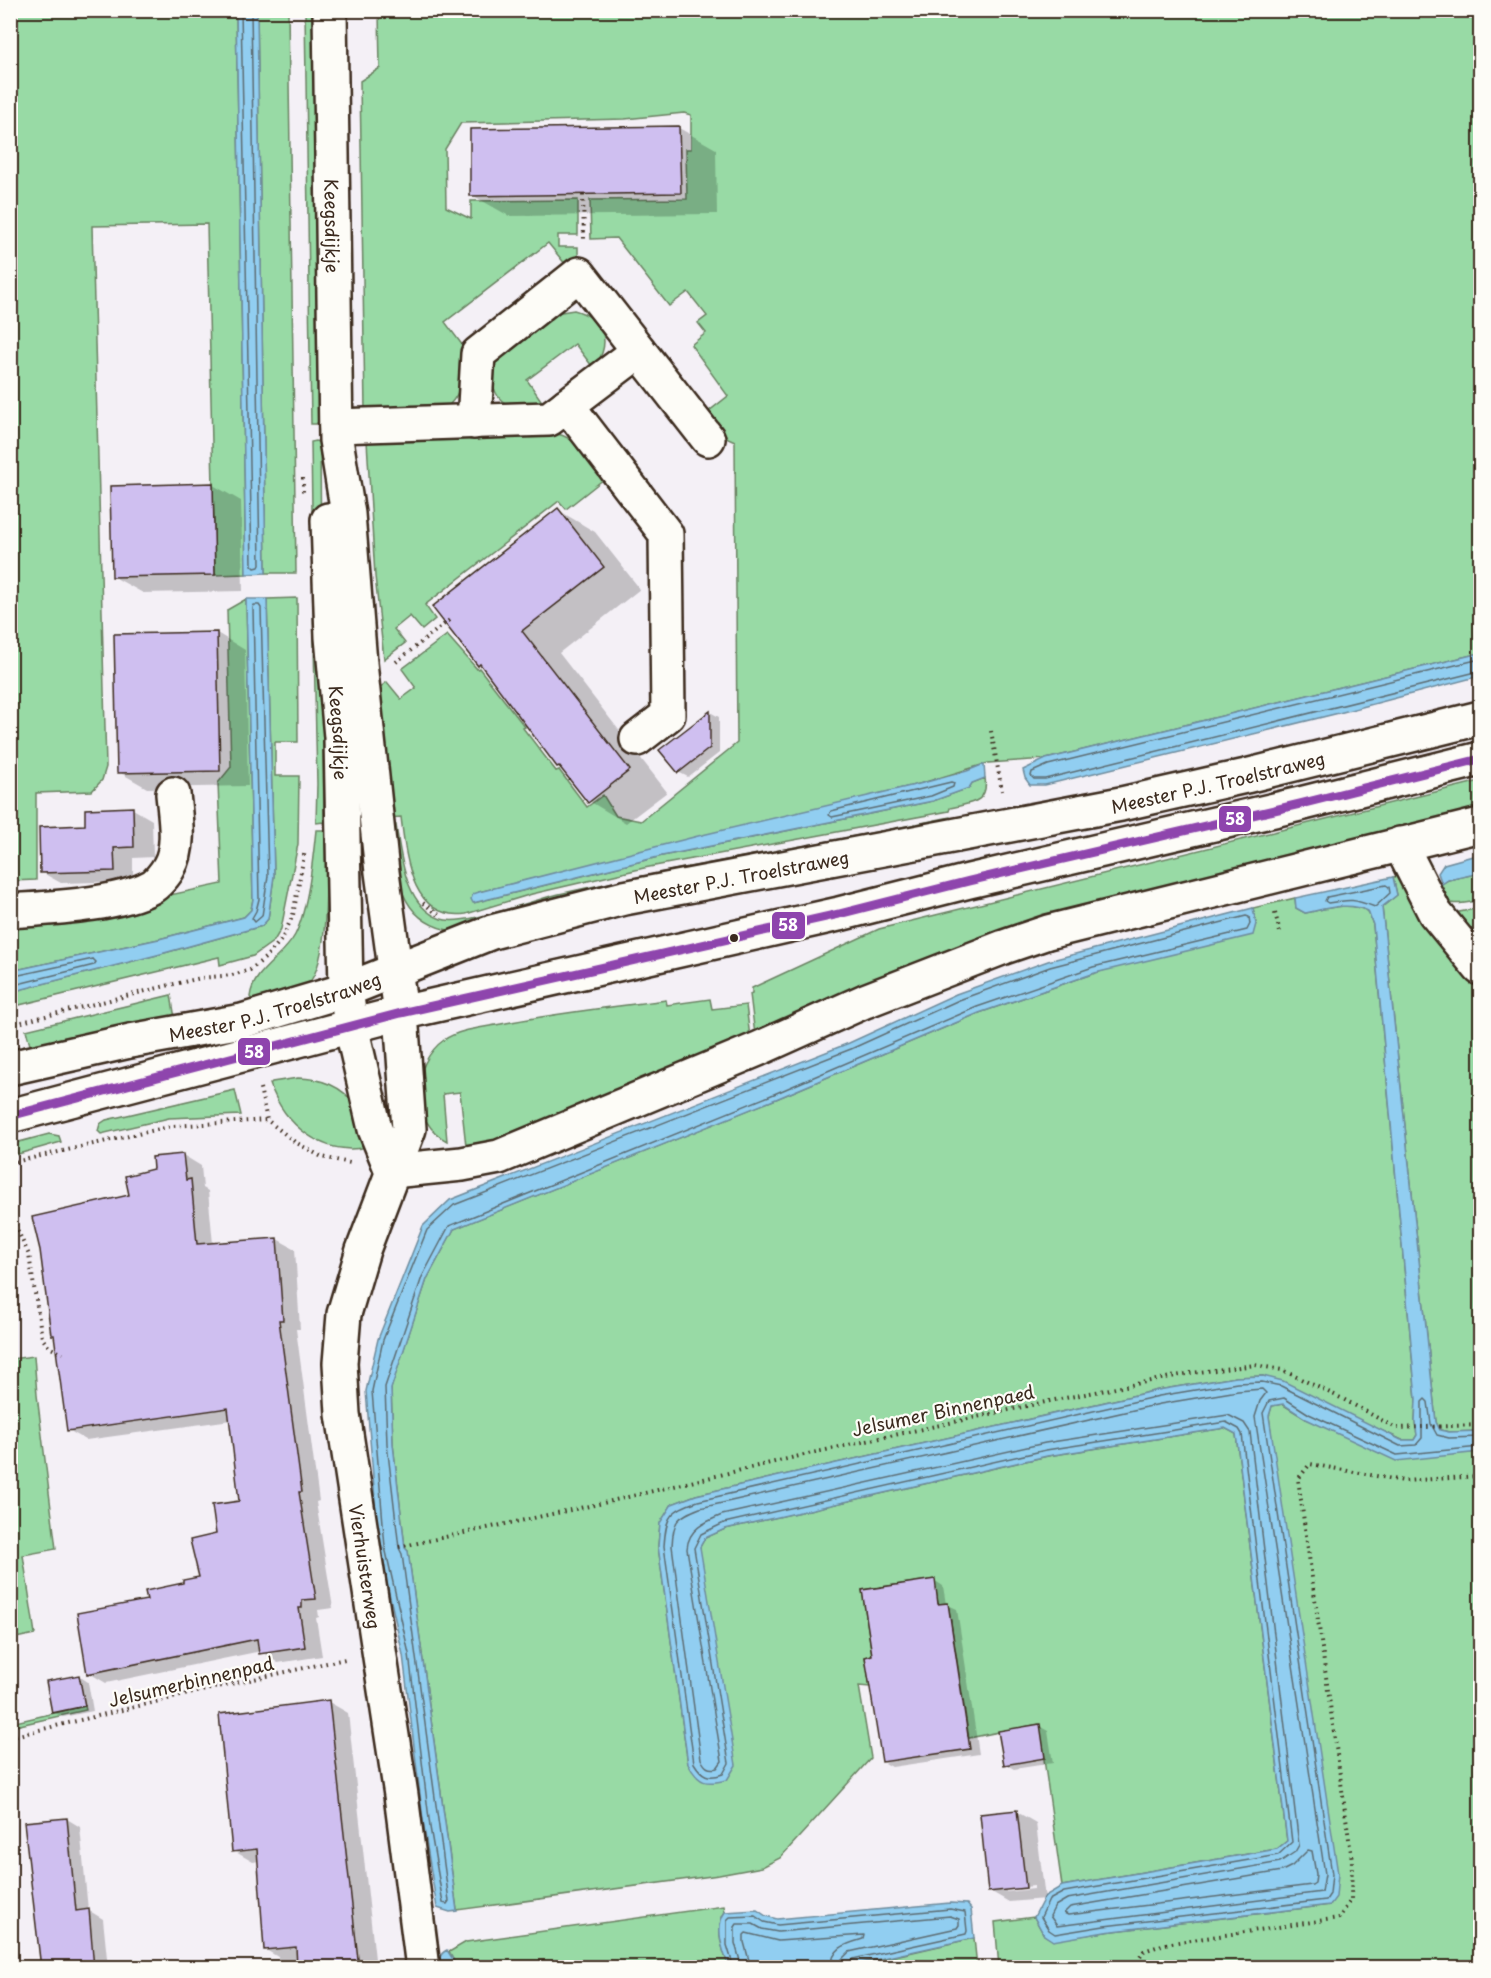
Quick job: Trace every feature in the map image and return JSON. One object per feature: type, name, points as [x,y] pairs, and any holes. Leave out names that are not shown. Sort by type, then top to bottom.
[{"type":"street","name":"Keegsdijkje","points":[[330,10],[336,433],[348,514],[360,663],[382,872],[401,1013]]},
{"type":"street","points":[[474,422],[478,354],[579,274],[708,439]]},
{"type":"street","points":[[336,433],[474,422],[549,419],[639,351]]},
{"type":"street","points":[[567,405],[666,534],[668,715],[637,739]]},
{"type":"street","name":"Keegsdijkje","points":[[336,433],[327,508],[332,637],[341,737],[346,990],[351,1026]]},
{"type":"street","name":"Meester P.J. Troelstraweg","points":[[956,813],[1181,769],[1480,698]]},
{"type":"street","name":"Meester P.J. Troelstraweg","points":[[10,1068],[130,1041],[242,1021],[346,990],[492,932],[624,898],[1121,804],[1246,776],[1480,718]]},
{"type":"street","points":[[10,1116],[401,1013],[840,914],[1480,759]]},
{"type":"street","points":[[10,911],[80,904],[125,896],[153,887],[170,866],[175,846],[177,836],[173,794]]},
{"type":"street","points":[[351,1026],[375,1129],[392,1171],[462,1164],[499,1157],[758,1049],[865,1001],[1048,932],[1480,825]]},
{"type":"street","points":[[1400,844],[1435,913],[1480,968]]},
{"type":"street","name":"Vierhuisterweg","points":[[401,1013],[410,1129],[363,1250],[344,1314],[340,1363],[343,1414],[401,1795],[423,1968]]},
{"type":"path","points":[[579,274],[584,259],[583,195]]},
{"type":"path","points":[[388,668],[451,619]]},
{"type":"path","points":[[991,731],[1004,804]]},
{"type":"path","points":[[10,1025],[170,985],[250,970],[266,958],[282,939],[294,915],[305,845]]},
{"type":"path","points":[[10,1163],[173,1126],[267,1120],[295,1142],[322,1157],[392,1171]]},
{"type":"path","points":[[11,1216],[29,1255],[42,1338],[50,1347],[63,1354]]},
{"type":"path","name":"Jelsumer Binnenpaed","points":[[406,1546],[1050,1401],[1191,1373],[1255,1365],[1281,1370],[1343,1399],[1396,1428],[1480,1425]]},
{"type":"path","points":[[1137,1968],[1137,1962],[1144,1951],[1165,1944],[1339,1918],[1350,1900],[1352,1860],[1298,1479],[1310,1464],[1404,1481],[1480,1476]]},
{"type":"path","name":"Jelsumerbinnenpad","points":[[10,1737],[222,1686],[378,1652]]},
{"type":"green space","points":[[10,11],[236,11],[246,574],[215,575],[207,224],[92,226],[106,767],[102,780],[92,791],[36,793],[36,880],[11,881]]},
{"type":"green space","points":[[257,11],[288,11],[296,573],[266,573]]},
{"type":"green space","points":[[305,11],[314,11],[319,421],[316,424],[311,424]]},
{"type":"green space","points":[[379,11],[1480,11],[1480,653],[1046,759],[988,763],[919,784],[479,892],[472,899],[474,903],[662,856],[933,801],[969,788],[972,783],[985,778],[984,793],[981,798],[950,808],[949,811],[644,868],[532,894],[466,914],[448,913],[433,907],[423,897],[409,867],[401,817],[388,818],[375,691],[387,682],[401,699],[416,688],[402,669],[447,635],[477,669],[479,668],[556,771],[559,770],[587,807],[603,795],[616,816],[641,821],[737,743],[735,441],[728,438],[708,412],[728,396],[691,345],[706,333],[698,323],[707,316],[688,292],[669,306],[616,238],[591,239],[590,200],[687,199],[686,149],[691,149],[691,115],[684,113],[625,119],[461,123],[445,149],[446,207],[471,219],[471,201],[578,200],[578,235],[558,235],[558,247],[578,247],[578,256],[566,265],[548,243],[445,322],[463,346],[460,385],[458,393],[449,405],[365,410],[360,81],[380,68]]},
{"type":"green space","points":[[574,310],[592,318],[602,330],[604,346],[597,364],[592,366],[575,344],[527,380],[543,403],[513,405],[501,400],[493,382],[495,362],[555,313]]},
{"type":"green space","points":[[557,434],[572,440],[604,479],[566,509],[559,501],[425,605],[435,619],[422,630],[410,616],[394,629],[405,643],[384,659],[375,576],[367,441]]},
{"type":"green space","points":[[316,441],[320,444],[321,571],[313,575],[311,442]]},
{"type":"green space","points":[[297,598],[298,742],[275,742],[275,776],[299,776],[298,844],[281,929],[274,941],[253,956],[220,965],[219,957],[11,1007],[10,992],[262,926],[268,919],[274,876],[267,599]]},
{"type":"green space","points":[[246,599],[253,899],[251,910],[244,917],[159,939],[11,971],[11,921],[81,914],[222,884],[218,783],[231,767],[227,610]]},
{"type":"green space","points":[[313,599],[321,601],[324,822],[316,823],[317,784]]},
{"type":"green space","points":[[1480,781],[1480,809],[1381,834],[755,1035],[750,994],[752,988],[879,929]]},
{"type":"green space","points":[[950,817],[952,822],[454,931],[435,926],[421,918],[410,907],[398,878],[388,827],[396,825],[407,879],[419,903],[429,913],[441,919],[451,920],[481,916],[608,883]]},
{"type":"green space","points":[[316,830],[325,830],[326,889],[323,939],[313,978],[298,990],[253,1001],[250,997],[257,979],[290,943],[300,924],[309,884]]},
{"type":"green space","points":[[1480,873],[1480,900],[1454,904],[1432,889],[1448,880]]},
{"type":"green space","points":[[1400,876],[1480,986],[1480,1431],[1449,1432],[1440,1430],[1436,1422],[1382,907],[1397,895],[1393,877]]},
{"type":"green space","points":[[1295,898],[1296,908],[1305,913],[1345,906],[1361,908],[1368,911],[1373,925],[1416,1399],[1417,1435],[1414,1440],[1402,1440],[1263,1376],[1236,1377],[1158,1390],[696,1495],[672,1504],[660,1524],[658,1546],[688,1764],[700,1547],[705,1538],[725,1529],[1048,1456],[1225,1428],[1236,1434],[1287,1841],[1277,1849],[1062,1886],[1039,1724],[969,1738],[948,1603],[938,1604],[934,1579],[862,1590],[872,1655],[865,1657],[870,1687],[859,1686],[871,1758],[780,1858],[762,1867],[719,1875],[457,1910],[408,1551],[405,1548],[393,1444],[391,1388],[427,1279],[454,1229],[776,1099],[979,1013],[1095,973],[1256,924],[1253,908]]},
{"type":"green space","points":[[1480,908],[1480,948],[1454,913]]},
{"type":"green space","points":[[171,995],[176,1024],[30,1045],[26,1030]]},
{"type":"green space","points":[[710,999],[712,1009],[746,1005],[750,1037],[512,1135],[482,1145],[466,1146],[460,1092],[443,1094],[447,1141],[430,1127],[420,1107],[418,1092],[425,1063],[438,1045],[457,1033],[584,1010],[666,1000],[667,1005]]},
{"type":"green space","points":[[298,1078],[330,1084],[350,1099],[361,1121],[367,1147],[350,1149],[335,1147],[320,1142],[295,1124],[276,1099],[270,1084]]},
{"type":"green space","points":[[235,1090],[241,1115],[169,1118],[101,1134],[98,1131],[100,1124],[106,1120]]},
{"type":"green space","points":[[49,1134],[59,1136],[61,1142],[11,1156],[11,1144]]},
{"type":"green space","points":[[34,1356],[56,1549],[23,1555],[35,1634],[11,1639],[11,1359]]},
{"type":"green space","points":[[1282,1404],[1306,1419],[1451,1454],[1480,1452],[1480,1967],[1116,1968],[1114,1965],[1104,1968],[999,1967],[995,1922],[1034,1917],[1044,1935],[1053,1940],[1330,1905],[1269,1416],[1272,1406]]},
{"type":"green space","points":[[85,1706],[86,1710],[11,1727],[11,1723]]},
{"type":"green space","points":[[724,1906],[725,1912],[720,1932],[729,1967],[455,1967],[449,1952],[466,1942]]},
{"type":"green space","points":[[974,1938],[977,1967],[843,1968]]},
{"type":"water","points":[[236,11],[257,11],[266,573],[246,574]]},
{"type":"water","points":[[246,599],[267,599],[274,876],[268,919],[262,926],[11,992],[11,971],[159,939],[244,917],[251,910],[253,899]]},
{"type":"water","points":[[1480,653],[1480,676],[1045,785],[1030,785],[1025,778],[1023,770],[1046,759]]},
{"type":"water","points":[[984,764],[985,778],[972,783],[969,788],[933,801],[662,856],[473,903],[471,899],[473,894],[479,892],[698,836],[919,784]]},
{"type":"water","points":[[1480,854],[1480,873],[1448,880],[1442,884],[1438,873],[1444,864]]},
{"type":"water","points":[[1393,877],[1397,895],[1382,907],[1436,1422],[1440,1430],[1449,1432],[1480,1431],[1480,1452],[1396,1461],[1306,1419],[1283,1404],[1272,1406],[1269,1416],[1338,1874],[1336,1897],[1330,1905],[1105,1932],[1053,1941],[1044,1935],[1034,1917],[1045,1896],[1062,1886],[1277,1849],[1287,1841],[1236,1434],[1225,1428],[1047,1456],[725,1529],[705,1538],[700,1547],[736,1765],[727,1780],[708,1782],[696,1776],[688,1764],[658,1546],[660,1523],[672,1504],[696,1495],[1158,1390],[1236,1377],[1263,1376],[1283,1381],[1401,1440],[1414,1440],[1417,1435],[1416,1399],[1373,925],[1368,911],[1361,908],[1345,906],[1305,913],[1296,908],[1295,898]]},
{"type":"water","points":[[1253,908],[1256,924],[1253,935],[1095,973],[979,1013],[776,1099],[454,1229],[427,1279],[391,1389],[393,1444],[405,1548],[408,1551],[457,1911],[450,1912],[437,1908],[424,1828],[403,1655],[379,1548],[366,1391],[378,1339],[423,1226],[450,1200],[849,1043],[956,994],[1048,961]]},
{"type":"water","points":[[950,1903],[967,1904],[971,1909],[974,1938],[843,1967],[729,1967],[720,1932],[725,1912],[757,1910],[777,1919]]},
{"type":"water","points":[[447,1950],[455,1967],[440,1967],[440,1957]]},
{"type":"building","points":[[679,126],[681,193],[470,196],[470,129]]},
{"type":"building","points":[[213,483],[215,575],[112,577],[110,486]]},
{"type":"building","points":[[558,508],[604,567],[522,631],[630,770],[588,803],[559,766],[557,767],[480,664],[478,666],[432,607]]},
{"type":"building","points":[[217,632],[220,771],[117,773],[114,634]]},
{"type":"building","points":[[710,711],[710,748],[678,773],[659,750]]},
{"type":"building","points":[[133,807],[134,847],[114,848],[115,871],[40,873],[39,827],[85,825],[85,809]]},
{"type":"building","points":[[183,1154],[186,1180],[191,1179],[197,1244],[277,1238],[283,1320],[279,1320],[302,1492],[299,1492],[316,1599],[302,1600],[302,1608],[299,1608],[305,1647],[259,1654],[257,1639],[87,1674],[77,1613],[147,1600],[145,1591],[199,1577],[190,1540],[216,1534],[212,1505],[239,1501],[228,1408],[67,1431],[54,1335],[51,1335],[40,1250],[32,1217],[129,1195],[125,1176],[153,1169],[152,1157]]},
{"type":"building","points":[[935,1579],[938,1604],[948,1603],[970,1749],[882,1762],[865,1657],[872,1655],[862,1590]]},
{"type":"building","points":[[79,1675],[85,1706],[52,1713],[46,1681]]},
{"type":"building","points":[[329,1700],[359,1968],[297,1968],[296,1947],[264,1950],[257,1849],[232,1852],[219,1714]]},
{"type":"building","points":[[1040,1724],[1045,1758],[1004,1765],[998,1731]]},
{"type":"building","points":[[1017,1810],[1026,1888],[988,1892],[980,1814]]},
{"type":"building","points":[[67,1818],[76,1911],[89,1909],[94,1968],[41,1968],[24,1822]]},
{"type":"transit line","name":"58","points":[[10,1116],[401,1013],[839,914],[1480,759]]}]
